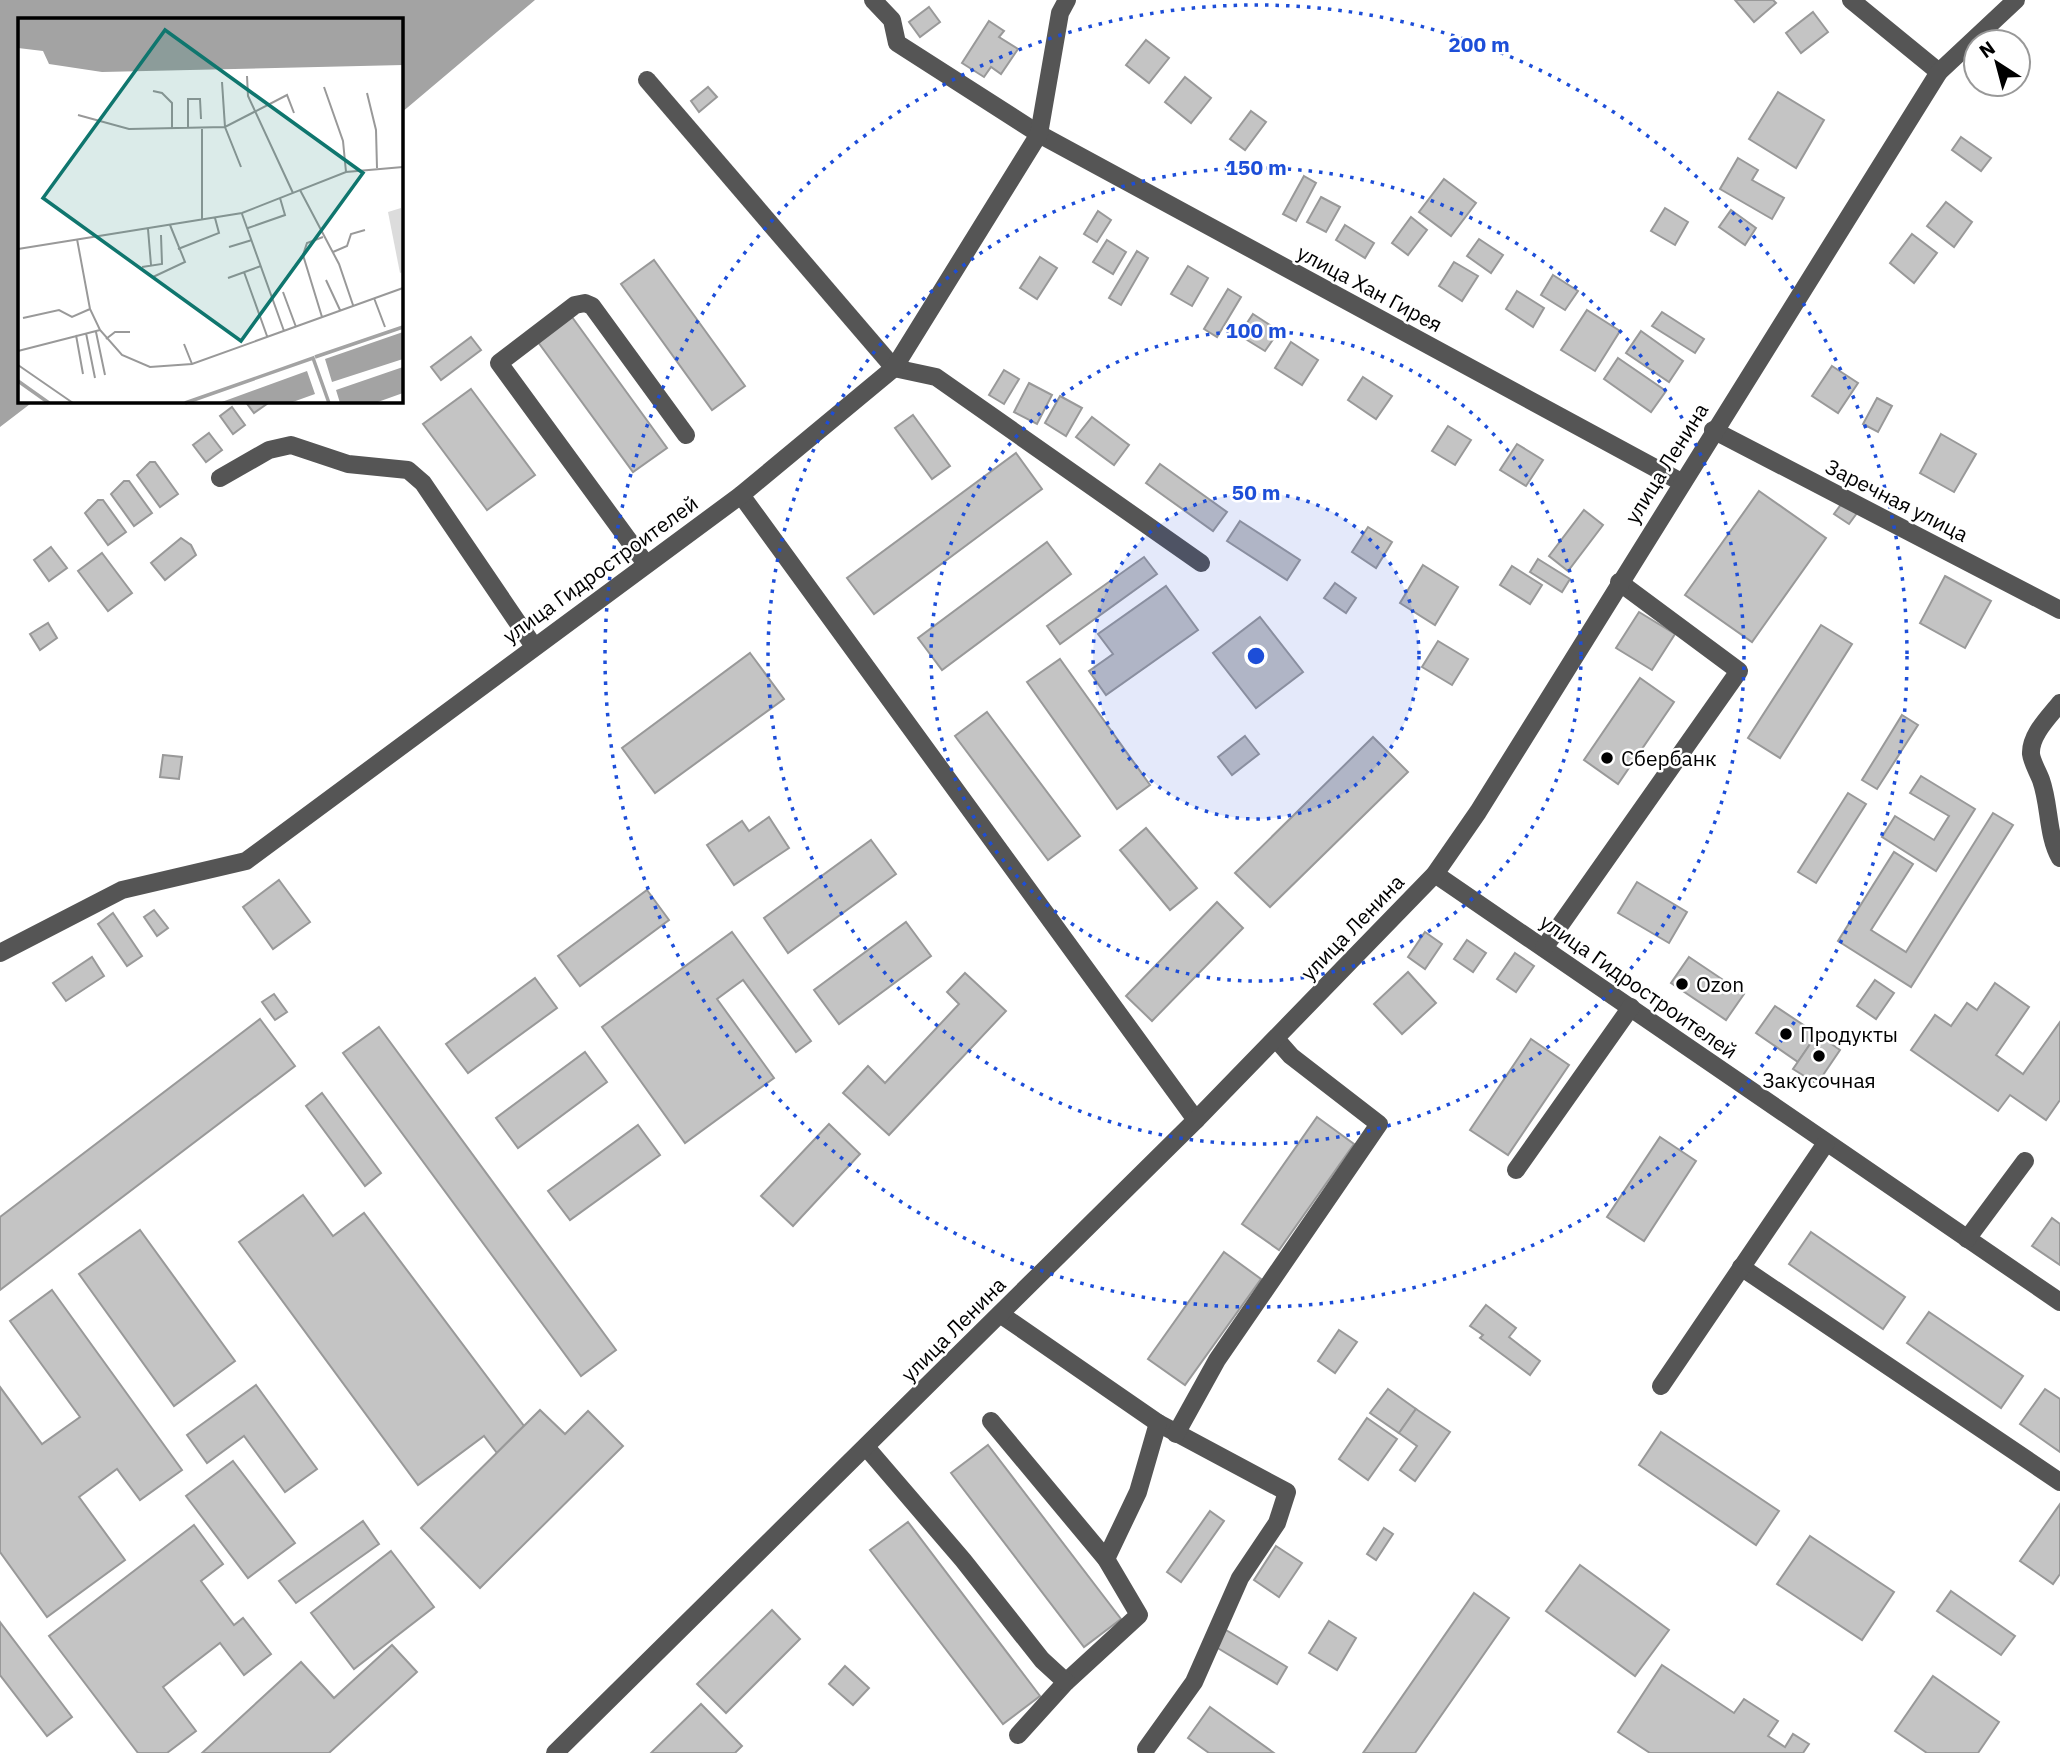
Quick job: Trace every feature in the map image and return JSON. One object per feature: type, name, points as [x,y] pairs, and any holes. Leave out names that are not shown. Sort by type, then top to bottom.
[{"type":"street","name":"улица Хан Гирея","points":[[873,0],[892,20],[897,43],[1038,134],[1681,482]]},
{"type":"street","points":[[894,368],[1038,134],[1060,13],[1067,0]]},
{"type":"street","points":[[1851,0],[1939,72]]},
{"type":"street","name":"улица Ленина","points":[[555,1753],[1196,1120],[1435,874],[1478,812],[1713,430],[1939,72],[2016,0]]},
{"type":"street","points":[[647,80],[894,368],[936,377],[1201,563]]},
{"type":"street","points":[[646,564],[499,363],[575,305],[584,303],[592,306],[686,435]]},
{"type":"street","name":"улица Гидростроителей","points":[[0,953],[122,890],[246,861],[533,646],[741,495],[894,368]]},
{"type":"street","name":"Заречная улица","points":[[1713,430],[2060,610]]},
{"type":"street","points":[[220,478],[269,450],[291,445],[348,464],[408,470],[423,483],[533,646]]},
{"type":"street","points":[[741,495],[1196,1120]]},
{"type":"street","points":[[1544,948],[1739,671],[1619,582]]},
{"type":"street","points":[[2060,703],[2038,731],[2031,754],[2042,782],[2050,812],[2053,839],[2060,858]]},
{"type":"street","name":"улица Гидростроителей","points":[[1435,874],[2060,1302]]},
{"type":"street","points":[[1516,1170],[1631,1007]]},
{"type":"street","points":[[1176,1434],[1217,1360],[1379,1124],[1291,1056],[1276,1039]]},
{"type":"street","points":[[1661,1386],[1825,1143]]},
{"type":"street","points":[[1966,1239],[2025,1161]]},
{"type":"street","points":[[1741,1266],[2060,1482]]},
{"type":"street","points":[[1000,1314],[1158,1423],[1287,1492],[1277,1523],[1240,1578],[1194,1682],[1146,1749]]},
{"type":"street","points":[[991,1421],[1107,1559],[1139,1615],[1066,1682],[1018,1735]]},
{"type":"street","points":[[1107,1559],[1138,1492],[1158,1423]]},
{"type":"street","points":[[866,1447],[963,1560],[1024,1639],[1066,1682]]},
{"type":"shaded area","points":[[0,0],[535,0],[402,112],[402,18],[18,18],[18,402],[33,402],[0,427]]},
{"type":"building","points":[[1735,0],[1773,0],[1776,3],[1754,22]]},
{"type":"building","points":[[929,7],[940,22],[920,37],[909,22]]},
{"type":"building","points":[[1813,12],[1828,32],[1801,53],[1786,33]]},
{"type":"building","points":[[989,21],[1004,31],[999,37],[1018,49],[1001,74],[991,67],[984,77],[962,63]]},
{"type":"building","points":[[1146,40],[1169,58],[1149,83],[1126,65]]},
{"type":"building","points":[[1185,77],[1211,98],[1191,123],[1165,102]]},
{"type":"building","points":[[708,87],[717,97],[699,112],[691,101]]},
{"type":"building","points":[[1778,92],[1824,120],[1796,168],[1749,139]]},
{"type":"building","points":[[1251,111],[1266,122],[1245,150],[1230,139]]},
{"type":"building","points":[[1961,137],[1991,158],[1981,171],[1952,150]]},
{"type":"building","points":[[1738,158],[1758,170],[1752,180],[1784,198],[1772,219],[1720,189]]},
{"type":"building","points":[[1304,176],[1316,183],[1296,221],[1283,214]]},
{"type":"building","points":[[1444,179],[1476,203],[1451,236],[1419,212]]},
{"type":"building","points":[[1321,197],[1340,207],[1326,232],[1307,222]]},
{"type":"building","points":[[1946,202],[1972,222],[1954,247],[1927,226]]},
{"type":"building","points":[[1665,208],[1688,222],[1675,245],[1651,231]]},
{"type":"building","points":[[1731,210],[1756,228],[1745,245],[1719,227]]},
{"type":"building","points":[[1098,211],[1111,220],[1097,242],[1084,234]]},
{"type":"building","points":[[1411,217],[1427,230],[1408,255],[1392,243]]},
{"type":"building","points":[[1345,225],[1374,243],[1365,258],[1336,240]]},
{"type":"building","points":[[1912,234],[1937,253],[1914,283],[1890,263]]},
{"type":"building","points":[[1479,239],[1503,255],[1491,273],[1467,256]]},
{"type":"building","points":[[1107,240],[1126,252],[1113,274],[1093,262]]},
{"type":"building","points":[[1137,251],[1148,258],[1121,305],[1109,298]]},
{"type":"building","points":[[1040,257],[1057,268],[1037,299],[1020,288]]},
{"type":"building","points":[[654,260],[745,386],[712,410],[621,284]]},
{"type":"building","points":[[1454,262],[1478,276],[1462,301],[1439,286]]},
{"type":"building","points":[[1188,266],[1208,278],[1192,306],[1171,294]]},
{"type":"building","points":[[1553,275],[1578,291],[1565,310],[1541,295]]},
{"type":"building","points":[[1228,289],[1241,297],[1217,337],[1204,329]]},
{"type":"building","points":[[1517,291],[1544,308],[1533,327],[1506,309]]},
{"type":"building","points":[[1587,310],[1620,331],[1595,371],[1561,350]]},
{"type":"building","points":[[1662,312],[1704,339],[1695,353],[1652,326]]},
{"type":"building","points":[[1253,314],[1279,331],[1265,351],[1239,335]]},
{"type":"building","points":[[572,317],[667,448],[633,472],[538,342]]},
{"type":"building","points":[[1641,331],[1683,361],[1669,382],[1626,353]]},
{"type":"building","points":[[471,337],[481,350],[441,380],[431,367]]},
{"type":"building","points":[[1291,342],[1318,360],[1302,385],[1275,368]]},
{"type":"building","points":[[1618,358],[1666,391],[1651,412],[1604,379]]},
{"type":"building","points":[[1832,366],[1858,383],[1838,413],[1812,396]]},
{"type":"building","points":[[1004,370],[1019,379],[1004,404],[989,395]]},
{"type":"building","points":[[1363,377],[1392,396],[1376,419],[1348,400]]},
{"type":"building","points":[[1029,383],[1052,395],[1037,424],[1014,412]]},
{"type":"building","points":[[471,389],[535,475],[487,510],[423,424]]},
{"type":"building","points":[[1060,396],[1082,408],[1066,436],[1045,423]]},
{"type":"building","points":[[1877,398],[1892,406],[1878,432],[1863,424]]},
{"type":"building","points":[[246,402],[270,402],[254,413]]},
{"type":"building","points":[[232,407],[245,425],[233,434],[220,416]]},
{"type":"building","points":[[913,415],[950,466],[932,479],[895,428]]},
{"type":"building","points":[[1092,417],[1129,445],[1114,465],[1076,437]]},
{"type":"building","points":[[1448,426],[1471,440],[1455,465],[1432,451]]},
{"type":"building","points":[[209,433],[222,450],[206,462],[193,445]]},
{"type":"building","points":[[1941,434],[1976,454],[1954,492],[1920,473]]},
{"type":"building","points":[[1517,444],[1543,460],[1526,486],[1500,470]]},
{"type":"building","points":[[1016,453],[1042,489],[874,614],[847,578]]},
{"type":"building","points":[[150,462],[155,462],[178,494],[160,507],[137,475]]},
{"type":"building","points":[[1160,464],[1227,512],[1213,531],[1146,483]]},
{"type":"building","points":[[124,481],[129,481],[152,513],[134,526],[111,494]]},
{"type":"building","points":[[1759,491],[1826,538],[1752,642],[1685,595]]},
{"type":"building","points":[[98,500],[103,500],[126,532],[108,545],[85,513]]},
{"type":"building","points":[[1842,503],[1857,513],[1849,524],[1834,514]]},
{"type":"building","points":[[1584,510],[1603,525],[1568,571],[1549,556]]},
{"type":"building","points":[[1240,521],[1300,560],[1287,580],[1227,541]]},
{"type":"building","points":[[1368,527],[1392,542],[1376,568],[1352,552]]},
{"type":"building","points":[[181,538],[191,545],[196,555],[165,580],[151,563]]},
{"type":"building","points":[[1047,542],[1071,574],[942,670],[918,638]]},
{"type":"building","points":[[51,547],[67,568],[49,581],[34,560]]},
{"type":"building","points":[[102,553],[132,593],[108,611],[78,571]]},
{"type":"building","points":[[1144,557],[1157,574],[1060,644],[1047,626]]},
{"type":"building","points":[[1538,559],[1570,579],[1562,592],[1530,572]]},
{"type":"building","points":[[1423,565],[1458,587],[1435,625],[1400,603]]},
{"type":"building","points":[[1512,566],[1542,585],[1530,604],[1500,585]]},
{"type":"building","points":[[1945,576],[1991,601],[1965,648],[1920,623]]},
{"type":"building","points":[[1335,583],[1356,598],[1346,613],[1324,598]]},
{"type":"building","points":[[1166,586],[1198,630],[1106,695],[1089,671],[1113,654],[1098,634]]},
{"type":"building","points":[[1639,612],[1675,634],[1652,670],[1616,648]]},
{"type":"building","points":[[1260,617],[1303,672],[1256,708],[1213,653]]},
{"type":"building","points":[[48,623],[57,638],[40,650],[30,634]]},
{"type":"building","points":[[1821,625],[1852,644],[1780,758],[1748,738]]},
{"type":"building","points":[[1438,641],[1468,659],[1452,685],[1422,667]]},
{"type":"building","points":[[750,653],[784,699],[655,793],[622,748]]},
{"type":"building","points":[[1060,659],[1150,785],[1117,809],[1027,682]]},
{"type":"building","points":[[1640,678],[1674,702],[1618,784],[1584,760]]},
{"type":"building","points":[[987,712],[1080,836],[1048,860],[955,736]]},
{"type":"building","points":[[1902,715],[1918,725],[1877,789],[1862,780]]},
{"type":"building","points":[[1245,736],[1259,754],[1232,775],[1218,757]]},
{"type":"building","points":[[1373,737],[1408,772],[1270,907],[1235,873]]},
{"type":"building","points":[[163,755],[182,757],[179,779],[160,777]]},
{"type":"building","points":[[1921,776],[1975,809],[1936,871],[1882,837],[1895,816],[1934,840],[1949,816],[1910,793]]},
{"type":"building","points":[[1848,793],[1866,804],[1816,883],[1798,872]]},
{"type":"building","points":[[1993,813],[2013,825],[1911,987],[1838,941],[1894,852],[1913,864],[1871,930],[1906,952]]},
{"type":"building","points":[[769,817],[789,848],[734,885],[707,845],[742,821],[749,831]]},
{"type":"building","points":[[1146,828],[1197,888],[1170,910],[1120,850]]},
{"type":"building","points":[[871,840],[896,874],[788,953],[764,918]]},
{"type":"building","points":[[279,880],[310,922],[273,949],[243,907]]},
{"type":"building","points":[[1637,882],[1687,912],[1669,943],[1618,913]]},
{"type":"building","points":[[647,890],[669,920],[580,986],[558,956]]},
{"type":"building","points":[[1217,902],[1243,928],[1152,1021],[1126,996]]},
{"type":"building","points":[[154,910],[168,928],[157,936],[144,917]]},
{"type":"building","points":[[113,913],[142,956],[127,966],[98,924]]},
{"type":"building","points":[[906,922],[931,956],[839,1024],[814,990]]},
{"type":"building","points":[[732,932],[811,1041],[796,1052],[743,980],[717,999],[774,1078],[685,1143],[602,1027]]},
{"type":"building","points":[[1425,932],[1442,944],[1425,969],[1408,957]]},
{"type":"building","points":[[1467,940],[1486,953],[1473,972],[1454,959]]},
{"type":"building","points":[[1515,953],[1534,966],[1516,992],[1497,979]]},
{"type":"building","points":[[92,957],[104,976],[66,1001],[53,983]]},
{"type":"building","points":[[1689,957],[1744,994],[1726,1020],[1671,983]]},
{"type":"building","points":[[1408,972],[1436,1003],[1402,1034],[1374,1004]]},
{"type":"building","points":[[965,973],[1006,1011],[889,1135],[843,1093],[868,1066],[885,1083],[959,1004],[947,992]]},
{"type":"building","points":[[535,978],[557,1008],[468,1073],[446,1044]]},
{"type":"building","points":[[1875,980],[1894,993],[1876,1019],[1857,1006]]},
{"type":"building","points":[[1995,983],[2029,1007],[1996,1055],[2023,1074],[2060,1022],[2060,1100],[2046,1120],[2010,1095],[1998,1111],[1911,1050],[1935,1015],[1951,1026],[1967,1003],[1977,1010]]},
{"type":"building","points":[[274,994],[287,1012],[275,1020],[262,1002]]},
{"type":"building","name":"Продукты","points":[[1775,1006],[1817,1034],[1798,1062],[1756,1033]]},
{"type":"building","points":[[260,1019],[295,1066],[0,1290],[0,1217]]},
{"type":"building","points":[[379,1027],[616,1350],[581,1376],[343,1053]]},
{"type":"building","name":"Закусочная","points":[[1817,1034],[1840,1050],[1817,1084],[1793,1069]]},
{"type":"building","points":[[1531,1039],[1569,1065],[1508,1155],[1470,1130]]},
{"type":"building","points":[[585,1052],[607,1082],[518,1148],[496,1118]]},
{"type":"building","points":[[322,1093],[381,1173],[365,1186],[306,1106]]},
{"type":"building","points":[[1317,1117],[1354,1144],[1279,1250],[1242,1224]]},
{"type":"building","points":[[829,1124],[860,1154],[793,1226],[761,1196]]},
{"type":"building","points":[[638,1125],[660,1155],[570,1220],[548,1191]]},
{"type":"building","points":[[1660,1137],[1696,1161],[1644,1241],[1607,1217]]},
{"type":"building","points":[[303,1195],[333,1236],[364,1213],[524,1426],[497,1453],[484,1436],[418,1485],[239,1242]]},
{"type":"building","points":[[2052,1218],[2060,1224],[2060,1265],[2032,1246]]},
{"type":"building","points":[[140,1230],[235,1361],[174,1406],[79,1274]]},
{"type":"building","points":[[1811,1232],[1905,1297],[1883,1329],[1789,1264]]},
{"type":"building","points":[[1224,1252],[1261,1279],[1185,1385],[1148,1359]]},
{"type":"building","points":[[52,1290],[182,1470],[140,1500],[117,1469],[79,1497],[125,1560],[47,1617],[0,1552],[0,1387],[42,1444],[80,1417],[10,1321]]},
{"type":"building","points":[[1486,1305],[1516,1328],[1509,1337],[1540,1361],[1530,1375],[1480,1338],[1483,1335],[1470,1326]]},
{"type":"building","points":[[1929,1312],[2023,1376],[2001,1408],[1907,1343]]},
{"type":"building","points":[[1339,1330],[1357,1342],[1335,1373],[1318,1361]]},
{"type":"building","points":[[256,1385],[317,1469],[285,1492],[244,1436],[207,1463],[187,1435]]},
{"type":"building","points":[[1388,1389],[1416,1409],[1399,1433],[1370,1413]]},
{"type":"building","points":[[2045,1389],[2060,1399],[2060,1452],[2020,1424]]},
{"type":"building","points":[[1416,1409],[1450,1432],[1415,1481],[1400,1470],[1417,1446],[1399,1433]]},
{"type":"building","points":[[540,1410],[565,1434],[588,1411],[623,1446],[480,1588],[421,1528]]},
{"type":"building","points":[[1367,1418],[1397,1439],[1368,1480],[1339,1459]]},
{"type":"building","points":[[1661,1432],[1779,1511],[1756,1545],[1639,1465]]},
{"type":"building","points":[[988,1445],[1121,1619],[1084,1647],[951,1473]]},
{"type":"building","points":[[233,1461],[295,1543],[248,1578],[186,1496]]},
{"type":"building","points":[[2060,1504],[2060,1574],[2053,1584],[2020,1561]]},
{"type":"building","points":[[1210,1511],[1224,1521],[1181,1582],[1167,1572]]},
{"type":"building","points":[[363,1521],[379,1544],[296,1603],[279,1581]]},
{"type":"building","points":[[908,1522],[1040,1696],[1003,1724],[870,1550]]},
{"type":"building","points":[[194,1525],[223,1564],[201,1581],[234,1625],[243,1618],[271,1654],[244,1675],[220,1643],[163,1687],[196,1731],[167,1753],[138,1753],[49,1636]]},
{"type":"building","points":[[1384,1528],[1393,1534],[1376,1560],[1367,1554]]},
{"type":"building","points":[[1810,1536],[1894,1592],[1862,1640],[1777,1584]]},
{"type":"building","points":[[1276,1546],[1302,1563],[1279,1597],[1254,1580]]},
{"type":"building","points":[[391,1551],[434,1607],[354,1669],[311,1613]]},
{"type":"building","points":[[1580,1565],[1669,1630],[1635,1676],[1546,1611]]},
{"type":"building","points":[[1951,1591],[2015,1636],[2001,1655],[1937,1611]]},
{"type":"building","points":[[1474,1593],[1509,1618],[1415,1753],[1363,1753]]},
{"type":"building","points":[[772,1610],[800,1639],[726,1713],[697,1684]]},
{"type":"building","points":[[1329,1621],[1356,1638],[1337,1670],[1309,1653]]},
{"type":"building","points":[[0,1622],[72,1717],[47,1736],[0,1675]]},
{"type":"building","points":[[1226,1630],[1287,1667],[1277,1684],[1216,1647]]},
{"type":"building","points":[[392,1645],[417,1672],[329,1753],[202,1753],[301,1662],[334,1698]]},
{"type":"building","points":[[1662,1665],[1734,1713],[1744,1699],[1778,1721],[1768,1736],[1785,1747],[1793,1734],[1809,1744],[1803,1753],[1650,1753],[1618,1732]]},
{"type":"building","points":[[845,1666],[869,1688],[853,1705],[829,1684]]},
{"type":"building","points":[[1933,1676],[1999,1722],[1978,1753],[1927,1753],[1895,1731]]},
{"type":"building","points":[[701,1704],[742,1746],[735,1753],[651,1753]]},
{"type":"building","points":[[1210,1707],[1274,1753],[1209,1753],[1188,1738]]},
{"type":"place","name":"Сбербанк","points":[[1607,758]]},
{"type":"place","name":"Ozon","points":[[1682,984]]},
{"type":"place","name":"Продукты","points":[[1786,1034]]},
{"type":"place","name":"Закусочная","points":[[1819,1056]]}]
